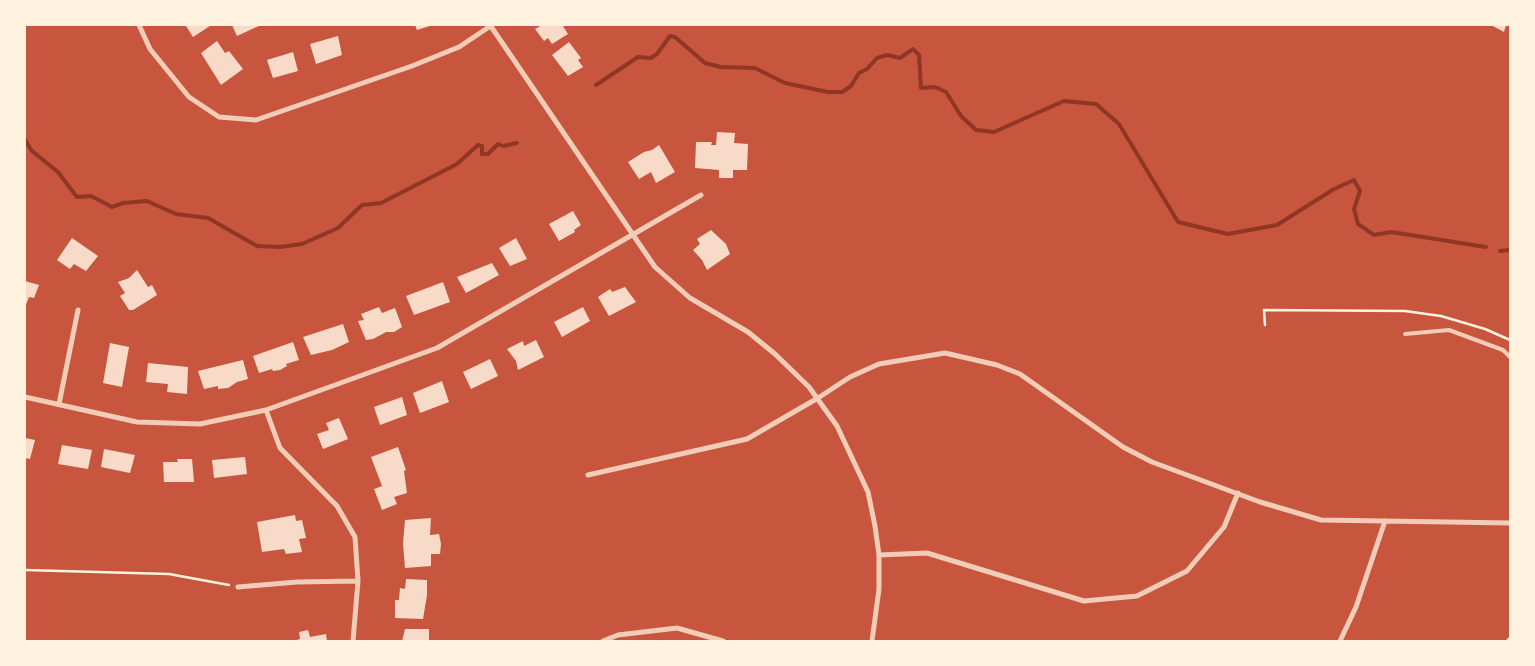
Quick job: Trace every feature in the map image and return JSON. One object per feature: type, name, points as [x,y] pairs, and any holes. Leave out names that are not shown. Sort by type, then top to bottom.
[{"type":"street","points":[[139,25],[150,49],[189,97],[219,117],[256,120],[412,66],[459,47],[491,25],[655,267],[690,298],[748,332],[776,354],[818,398],[837,426],[868,492],[879,555],[879,589],[872,641]]},
{"type":"street","points":[[25,397],[137,422],[200,424],[266,410],[437,348],[701,195]]},
{"type":"street","points":[[59,404],[78,310]]},
{"type":"street","points":[[588,475],[747,439],[850,377],[879,364],[945,353],[972,358],[1020,374],[1123,447],[1152,462],[1321,520],[1510,523]]},
{"type":"street","points":[[266,410],[280,448],[337,506],[355,537],[358,581],[353,641]]},
{"type":"street","points":[[879,555],[927,553],[1084,601],[1137,596],[1186,571],[1224,527],[1238,493]]},
{"type":"street","points":[[1340,641],[1356,607],[1385,521]]},
{"type":"street","points":[[238,587],[297,582],[358,581]]},
{"type":"street","points":[[603,641],[618,635],[676,628],[723,641]]},
{"type":"lane","points":[[1405,334],[1448,330],[1503,350],[1510,357]]},
{"type":"path","points":[[1265,325],[1264,310],[1405,311],[1441,316],[1486,329],[1510,340]]},
{"type":"path","points":[[25,570],[169,574],[238,587]]},
{"type":"path","points":[[1507,641],[1510,638]]},
{"type":"building","points":[[187,25],[209,25],[210,26],[193,37]]},
{"type":"building","points":[[232,25],[261,25],[237,36]]},
{"type":"building","points":[[415,25],[433,25],[417,30]]},
{"type":"building","points":[[542,25],[563,26],[568,34],[552,44],[548,38],[544,41],[535,29]]},
{"type":"building","points":[[1491,25],[1506,25],[1504,32]]},
{"type":"building","points":[[338,36],[342,55],[316,64],[310,44]]},
{"type":"building","points":[[217,41],[225,53],[229,51],[243,69],[221,85],[201,53]]},
{"type":"building","points":[[569,42],[581,58],[578,60],[583,67],[568,76],[552,55]]},
{"type":"building","points":[[293,52],[298,71],[273,78],[267,60]]},
{"type":"building","points":[[717,132],[735,133],[734,143],[748,144],[747,170],[733,170],[733,178],[719,178],[719,170],[695,168],[696,142],[712,142],[711,145],[716,145]]},
{"type":"building","points":[[659,145],[675,172],[656,183],[651,172],[639,179],[628,162]]},
{"type":"building","points":[[573,211],[581,225],[574,230],[575,232],[559,241],[549,224]]},
{"type":"building","points":[[711,230],[726,244],[730,254],[707,270],[702,260],[693,250],[700,244],[697,239]]},
{"type":"building","points":[[72,238],[98,256],[86,271],[74,264],[70,269],[57,260]]},
{"type":"building","points":[[516,238],[527,259],[510,266],[499,248]]},
{"type":"building","points":[[492,263],[499,275],[466,293],[457,277]]},
{"type":"building","points":[[137,270],[148,287],[152,285],[157,295],[133,310],[129,310],[120,296],[125,293],[118,282],[129,278]]},
{"type":"building","points":[[25,281],[39,285],[34,298],[29,297],[25,307]]},
{"type":"building","points":[[443,282],[450,302],[414,315],[406,296]]},
{"type":"building","points":[[625,287],[636,302],[609,316],[598,297],[610,289],[612,292]]},
{"type":"building","points":[[379,307],[382,313],[395,308],[402,327],[394,332],[386,332],[373,339],[366,340],[358,321],[364,320],[361,314]]},
{"type":"building","points":[[583,307],[590,321],[562,337],[554,322]]},
{"type":"building","points":[[343,324],[349,342],[332,350],[311,355],[303,337]]},
{"type":"building","points":[[536,340],[544,357],[518,370],[516,361],[507,349],[523,341],[524,346]]},
{"type":"building","points":[[293,342],[299,360],[286,364],[287,366],[280,370],[273,371],[272,369],[259,373],[253,356]]},
{"type":"building","points":[[110,343],[129,347],[122,387],[103,383]]},
{"type":"building","points":[[490,359],[498,376],[471,389],[463,372]]},
{"type":"building","points":[[243,360],[248,379],[237,382],[228,388],[218,389],[218,386],[204,389],[198,371]]},
{"type":"building","points":[[148,363],[188,367],[187,394],[167,392],[168,384],[146,382]]},
{"type":"building","points":[[442,381],[449,402],[420,413],[413,393]]},
{"type":"building","points":[[402,397],[407,415],[380,425],[374,407]]},
{"type":"building","points":[[339,418],[348,439],[323,449],[317,434],[329,430],[326,423]]},
{"type":"building","points":[[25,438],[35,440],[30,459],[25,458]]},
{"type":"building","points":[[62,445],[92,450],[88,469],[58,464]]},
{"type":"building","points":[[398,447],[406,470],[404,471],[407,493],[394,497],[397,504],[382,510],[374,489],[382,486],[371,457]]},
{"type":"building","points":[[104,449],[135,455],[130,473],[101,467]]},
{"type":"building","points":[[245,457],[247,474],[214,478],[212,460]]},
{"type":"building","points":[[177,459],[192,459],[194,482],[164,482],[163,462],[178,462]]},
{"type":"building","points":[[295,515],[296,521],[302,520],[306,538],[299,539],[302,552],[286,554],[284,549],[262,552],[257,522]]},
{"type":"building","points":[[431,518],[430,535],[439,534],[440,554],[431,554],[431,566],[405,568],[403,543],[405,520]]},
{"type":"building","points":[[406,579],[427,580],[427,595],[423,619],[395,618],[395,600],[399,600],[400,588],[405,589]]},
{"type":"building","points":[[405,629],[429,629],[429,641],[402,641]]},
{"type":"building","points":[[308,630],[310,637],[326,634],[327,641],[293,641],[300,639],[299,632]]},
{"type":"waterway","points":[[596,85],[638,57],[651,58],[657,54],[670,36],[675,37],[705,63],[721,67],[755,68],[785,83],[828,92],[842,92],[851,86],[859,73],[867,69],[877,58],[887,55],[900,58],[913,49],[919,55],[921,88],[935,87],[946,92],[961,116],[976,130],[994,132],[1064,101],[1096,104],[1119,124],[1178,222],[1228,234],[1277,225],[1334,189],[1354,180],[1360,191],[1354,209],[1358,224],[1374,235],[1391,232],[1486,247]]},
{"type":"waterway","points":[[25,140],[32,151],[58,172],[77,197],[91,196],[112,207],[123,203],[147,201],[176,214],[208,218],[257,246],[280,247],[302,244],[338,228],[362,205],[381,203],[457,164],[478,145],[482,146],[482,154],[488,154],[498,144],[503,146],[517,143]]},
{"type":"waterway","points":[[1500,251],[1510,250]]}]
